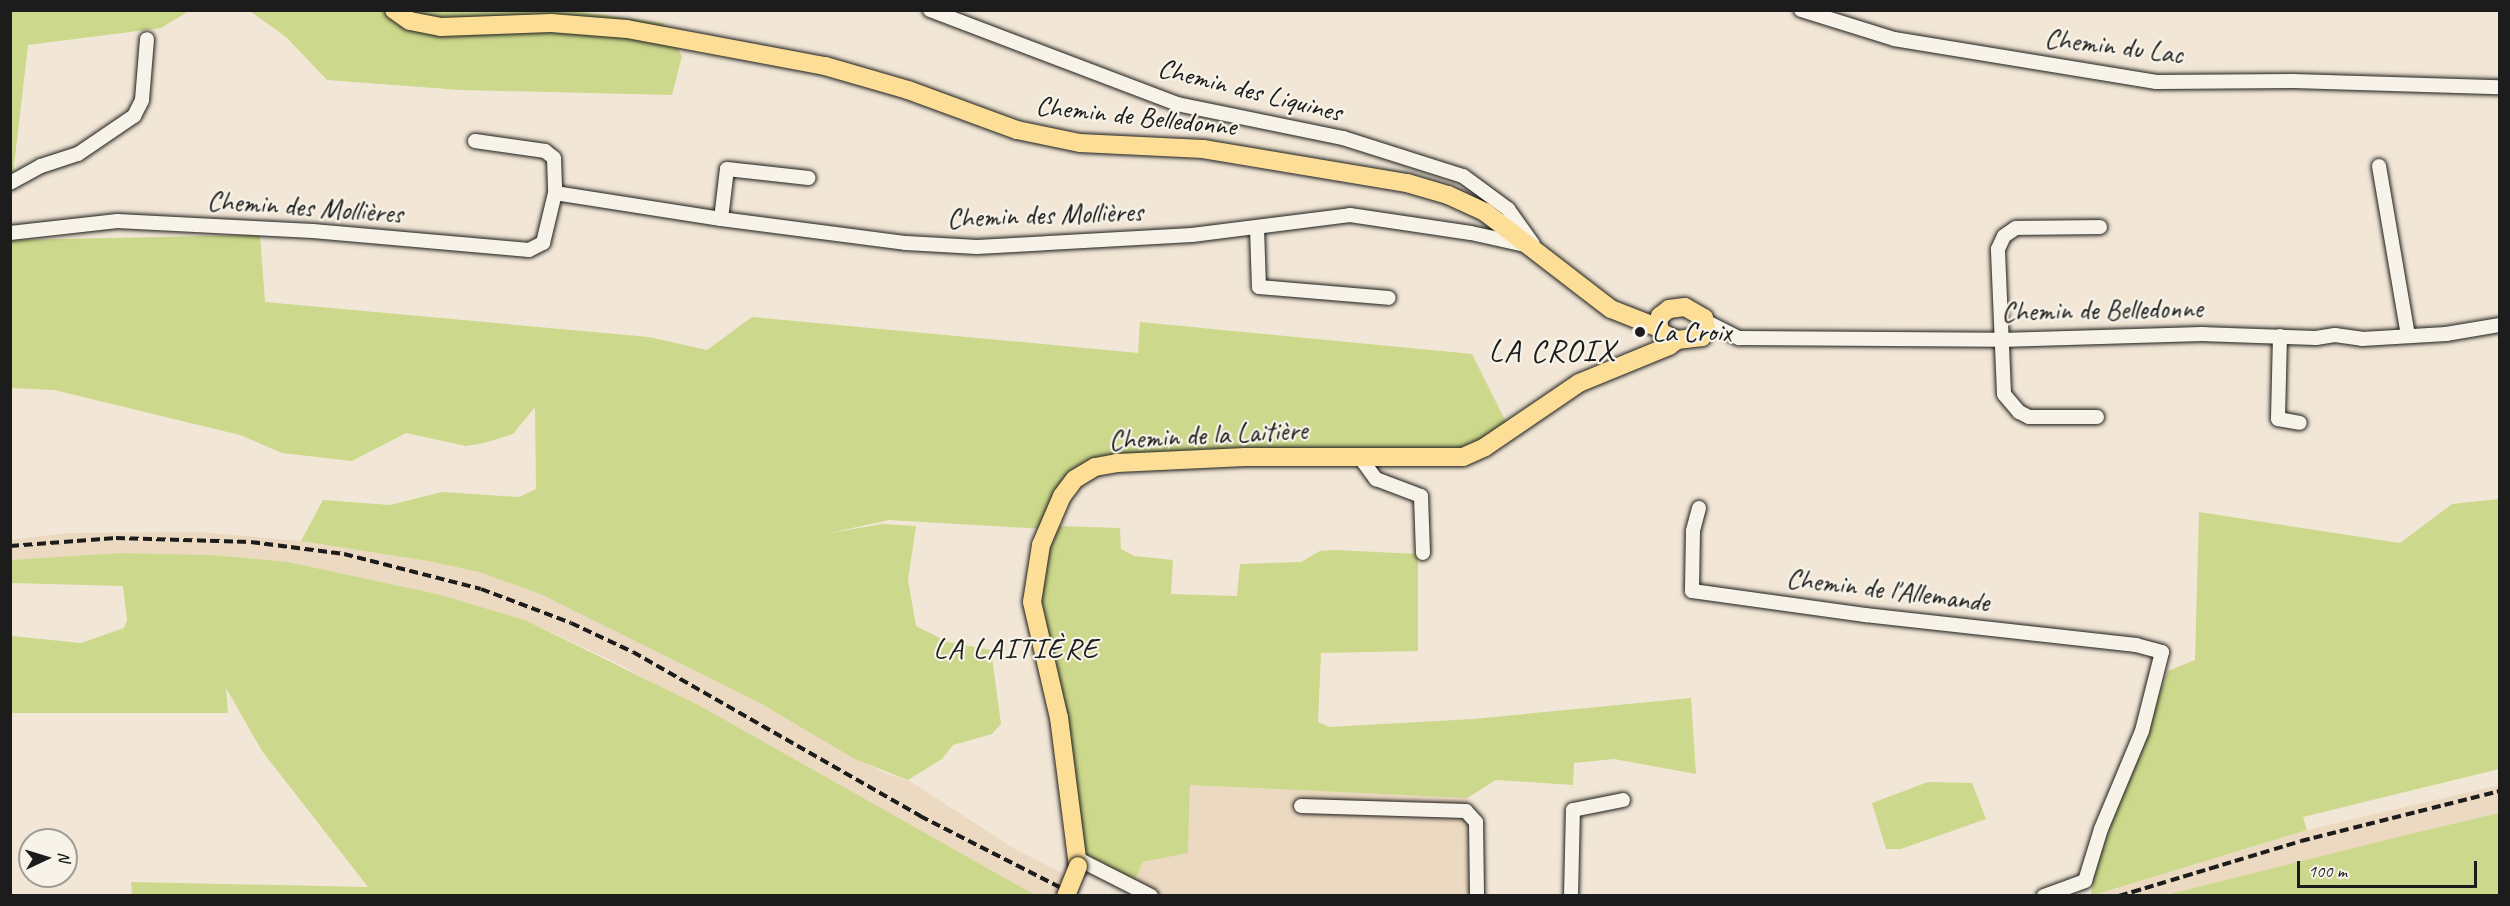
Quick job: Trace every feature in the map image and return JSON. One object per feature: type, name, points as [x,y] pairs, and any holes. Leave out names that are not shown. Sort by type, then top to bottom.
[{"type":"main road","name":"Chemin de Belledonne","points":[[394,10],[410,21],[472,27],[551,23],[627,29],[825,66],[908,90],[1017,130],[1080,143],[1203,149],[1407,183],[1448,195],[1485,212],[1536,248],[1574,283],[1622,313],[1664,329]]},
{"type":"main road","points":[[1685,307],[1699,313],[1704,329],[1664,329],[1669,309],[1685,307]]},
{"type":"main road","name":"Chemin de la Laitière","points":[[1066,896],[1078,863],[1059,718],[1032,602],[1041,545],[1068,487],[1084,471],[1118,463],[1359,456],[1448,458],[1474,453],[1579,383],[1654,353],[1664,329]]},
{"type":"street","name":"Chemin des Liquines","points":[[930,10],[1177,104],[1343,138],[1463,176],[1508,209],[1536,248]]},
{"type":"street","name":"Chemin du Lac","points":[[1801,10],[1894,39],[2156,82],[2292,81],[2499,87]]},
{"type":"street","points":[[10,183],[41,166],[78,154],[134,116],[142,100],[147,39]]},
{"type":"street","name":"Chemin des Mollières","points":[[10,233],[117,221],[313,231],[529,250],[543,243],[555,193],[554,158],[545,151],[475,141]]},
{"type":"street","points":[[2379,166],[2408,336]]},
{"type":"street","points":[[721,219],[727,169],[809,178]]},
{"type":"street","name":"Chemin des Mollières","points":[[555,193],[721,219],[906,243],[977,247],[1257,228],[1350,215],[1471,232],[1536,248]]},
{"type":"street","points":[[2097,417],[2041,419],[2019,412],[2004,394],[1998,249],[2004,236],[2025,227],[2100,227]]},
{"type":"street","points":[[1257,228],[1259,287],[1389,298]]},
{"type":"street","name":"Chemin de Belledonne","points":[[1704,329],[1730,337],[2000,340],[2202,334],[2408,336],[2499,325]]},
{"type":"street","points":[[2280,336],[2278,419],[2300,423]]},
{"type":"street","points":[[1359,456],[1376,479],[1421,496],[1423,553]]},
{"type":"street","name":"Chemin de l'Allemande","points":[[1700,508],[1693,531],[1692,591],[1864,615],[2136,645],[2163,652],[2142,731],[2101,829],[2085,881],[2044,896]]},
{"type":"street","points":[[1570,896],[1573,810],[1623,800]]},
{"type":"street","points":[[1301,806],[1466,812],[1476,822],[1477,896]]},
{"type":"street","points":[[1078,863],[1151,896]]},
{"type":"shaded area","points":[[200,532],[301,541],[428,561],[479,572],[540,594],[760,703],[884,773],[908,780],[1015,849],[1068,876],[1058,895],[1035,895],[615,662],[525,620],[437,594],[288,562],[212,555],[120,553],[11,560],[10,540],[68,533]]},
{"type":"shaded area","points":[[1190,785],[1467,798],[1476,836],[1477,895],[1152,896],[1132,887],[1143,862],[1188,853]]},
{"type":"shaded area","points":[[2499,785],[2499,813],[2165,895],[2092,896],[2307,830]]},
{"type":"green space","points":[[11,11],[189,11],[161,28],[28,45],[11,191]]},
{"type":"green space","points":[[250,11],[574,11],[663,23],[682,56],[672,95],[461,90],[327,80],[286,37]]},
{"type":"green space","points":[[260,235],[265,302],[649,337],[707,350],[752,317],[1138,353],[1140,322],[1472,354],[1509,428],[1475,453],[1093,462],[1075,479],[1055,526],[1120,528],[1121,549],[1134,556],[1173,560],[1171,594],[1237,596],[1240,564],[1301,562],[1320,551],[1418,554],[1418,651],[1321,653],[1318,722],[1329,727],[1473,719],[1691,698],[1696,774],[1614,759],[1574,763],[1573,785],[1496,780],[1467,798],[1190,785],[1188,853],[1143,862],[1132,887],[1078,859],[1037,637],[1046,529],[889,520],[825,534],[882,524],[916,526],[908,580],[916,626],[948,642],[991,650],[1001,724],[992,734],[953,745],[942,759],[908,780],[855,759],[760,703],[540,594],[479,572],[428,561],[301,541],[323,500],[390,505],[442,492],[519,497],[536,489],[535,407],[513,434],[484,443],[466,446],[406,433],[352,461],[282,453],[240,435],[54,390],[11,388],[11,240]]},
{"type":"green space","points":[[2499,499],[2499,769],[2303,817],[2307,830],[2091,896],[2094,870],[2168,671],[2195,660],[2199,512],[2400,543],[2452,504]]},
{"type":"green space","points":[[120,553],[212,555],[288,562],[437,594],[525,620],[700,706],[1035,895],[132,895],[131,882],[368,887],[262,751],[226,688],[228,713],[11,713],[11,636],[81,643],[124,628],[127,620],[123,586],[11,583],[11,560]]},
{"type":"green space","points":[[1928,782],[1972,783],[1986,819],[1901,849],[1886,849],[1872,803]]},
{"type":"green space","points":[[2499,813],[2499,895],[2165,895],[2406,835]]},
{"type":"railway","points":[[10,546],[116,538],[251,542],[344,554],[481,589],[571,623],[633,652],[920,816],[1077,896]]},
{"type":"railway","points":[[2119,896],[2301,841],[2500,791]]},
{"type":"place","name":"La Croix","points":[[1640,332]]},
{"type":"district","name":"LA CROIX","points":[[1552,351]]},
{"type":"district","name":"LA LAITIÈRE","points":[[1016,648]]}]
